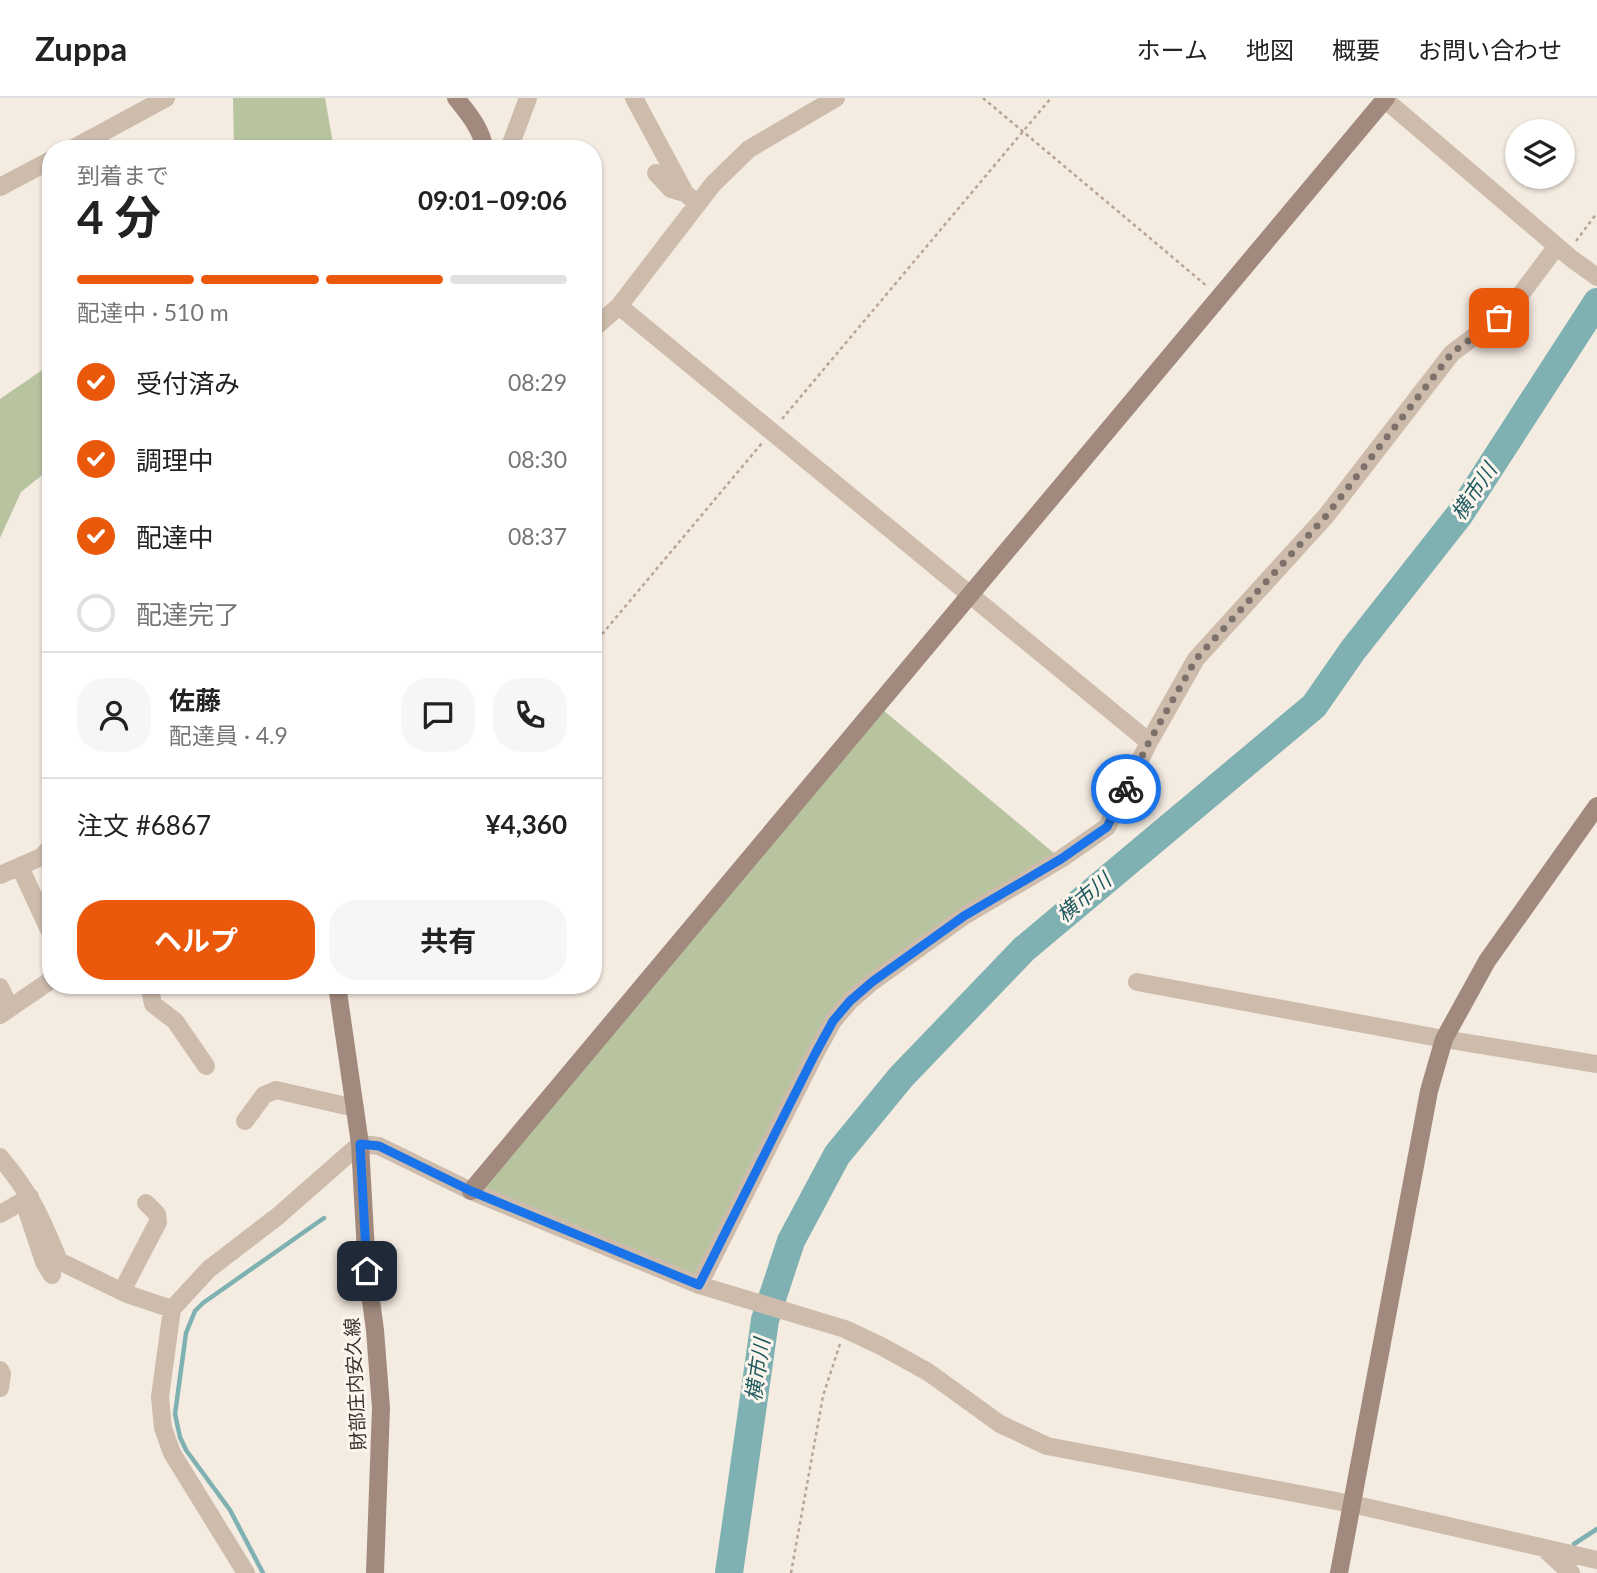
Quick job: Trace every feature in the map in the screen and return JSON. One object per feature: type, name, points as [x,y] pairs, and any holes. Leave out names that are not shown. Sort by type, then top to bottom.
[{"type":"street","points":[[89,140],[166,98]]},
{"type":"street","points":[[456,98],[483,140]]},
{"type":"street","points":[[512,140],[528,98]]},
{"type":"street","points":[[634,98],[692,199]]},
{"type":"street","points":[[602,321],[620,306],[692,199],[713,184],[749,149],[836,98]]},
{"type":"street","points":[[471,1191],[1385,98],[1565,253],[1597,277]]},
{"type":"street","points":[[0,187],[42,165]]},
{"type":"street","points":[[656,173],[671,189],[692,199]]},
{"type":"street","points":[[706,1287],[833,1021],[850,1001],[872,982],[964,916],[1061,859],[1107,827],[1149,742],[1196,659],[1326,516],[1452,353],[1499,318],[1565,253]]},
{"type":"street","points":[[620,306],[1149,742]]},
{"type":"street","points":[[1339,1573],[1429,1091],[1444,1039],[1488,961],[1597,806]]},
{"type":"street","points":[[0,875],[42,856]]},
{"type":"street","points":[[20,866],[42,914]]},
{"type":"street","points":[[1137,982],[1444,1039],[1597,1064]]},
{"type":"street","points":[[0,987],[5,1012],[42,986]]},
{"type":"street","points":[[151,994],[153,1004],[175,1021],[206,1066]]},
{"type":"street","name":"財部庄内安久線","points":[[338,994],[360,1144],[367,1271],[381,1408],[375,1573]]},
{"type":"street","points":[[245,1121],[264,1095],[276,1090],[355,1108]]},
{"type":"street","points":[[246,1573],[172,1453],[163,1428],[160,1397],[172,1309],[209,1269],[278,1216],[360,1144],[379,1146],[471,1191],[706,1287],[837,1327],[881,1346],[928,1372],[1000,1424],[1047,1446],[1352,1504],[1597,1560]]},
{"type":"street","points":[[0,1157],[27,1199],[40,1213],[59,1261],[122,1291],[172,1309]]},
{"type":"street","points":[[0,1214],[27,1199]]},
{"type":"street","points":[[27,1199],[44,1262],[52,1275]]},
{"type":"street","points":[[122,1291],[159,1222],[157,1214],[146,1203]]},
{"type":"street","points":[[0,1370],[0,1388]]},
{"type":"street","points":[[1544,1549],[1571,1573]]},
{"type":"path","points":[[983,98],[1219,297]]},
{"type":"path","points":[[602,634],[1051,98]]},
{"type":"path","points":[[1565,253],[1597,213]]},
{"type":"path","points":[[791,1573],[837,1327]]},
{"type":"green space","points":[[233,98],[325,98],[332,140],[234,140]]},
{"type":"green space","points":[[42,370],[42,475],[21,492],[0,538],[0,399]]},
{"type":"green space","points":[[877,705],[1061,859],[850,1001],[699,1285],[471,1191]]},
{"type":"waterway","name":"横市川","points":[[729,1573],[765,1320],[791,1241],[837,1155],[901,1077],[1024,949],[1314,706],[1353,650],[1460,514],[1597,302]]},
{"type":"waterway","points":[[263,1573],[230,1510],[186,1450],[180,1437],[175,1414],[186,1333],[195,1311],[203,1303],[324,1218]]},
{"type":"waterway","points":[[1574,1544],[1597,1529]]},
{"type":"way so far","points":[[1126,789],[1196,659],[1326,516],[1452,353],[1499,318]]},
{"type":"route","points":[[367,1271],[360,1144],[379,1146],[471,1191],[699,1285],[815,1054],[833,1021],[850,1001],[964,916],[1061,859],[1107,827],[1126,789]]}]
